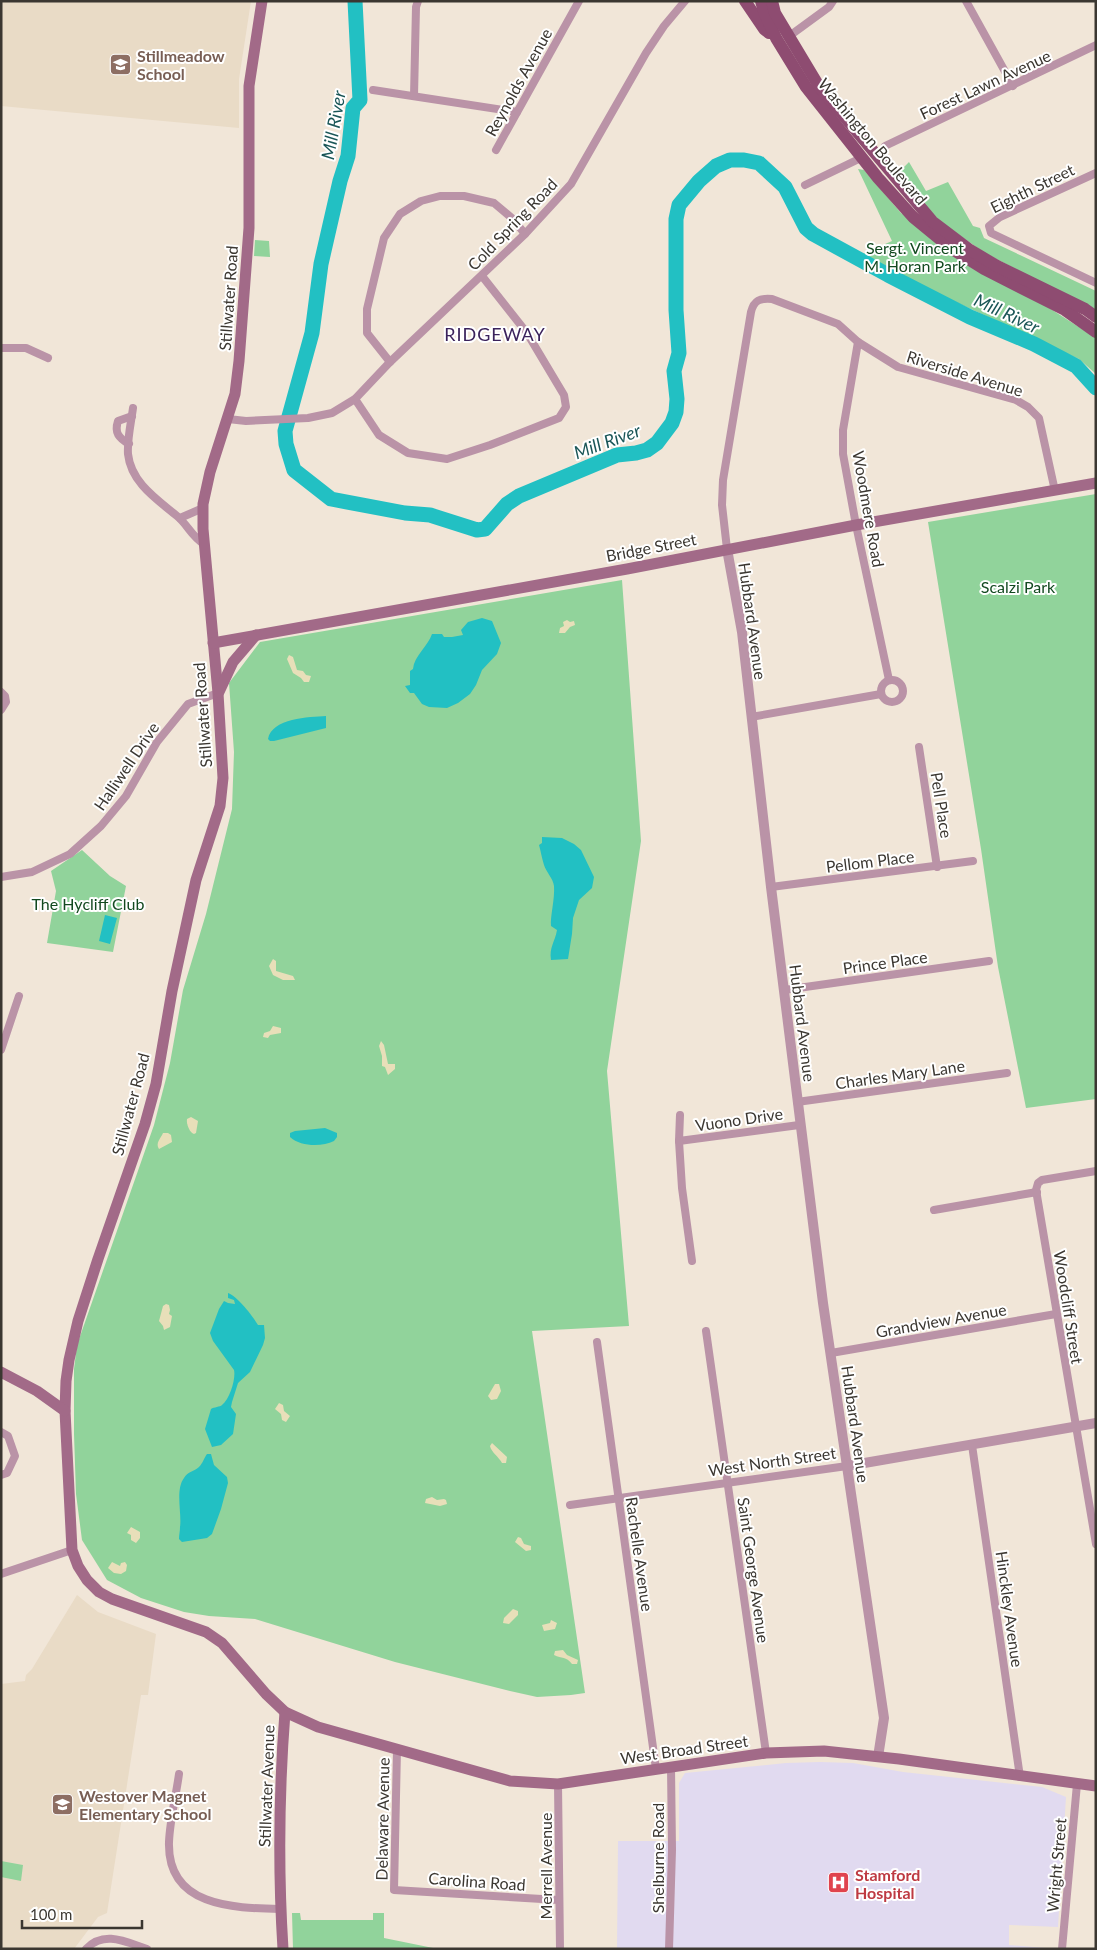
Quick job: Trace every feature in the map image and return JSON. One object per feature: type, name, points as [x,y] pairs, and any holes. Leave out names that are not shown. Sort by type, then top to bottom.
[{"type":"main road","name":"Stillwater Road","points":[[65,1411],[68,1367],[78,1321],[143,1132],[156,1084],[172,991],[196,880],[220,806],[223,778],[218,693],[204,544],[203,508],[210,472],[228,419],[236,386],[244,314],[249,228],[249,86],[262,1]]},
{"type":"main road","points":[[745,1],[764,29],[782,38]]},
{"type":"main road","name":"Washington Boulevard","points":[[761,1],[764,12],[820,88],[933,222],[970,250],[997,266],[1085,309],[1096,317]]},
{"type":"main road","name":"Washington Boulevard","points":[[772,1],[782,38],[806,86],[878,178],[913,217],[952,249],[984,269],[1065,310],[1096,332]]},
{"type":"main road","name":"Bridge Street","points":[[213,643],[1096,483]]},
{"type":"main road","points":[[218,693],[233,662],[256,635]]},
{"type":"main road","points":[[1,1372],[37,1391],[65,1411]]},
{"type":"main road","name":"Stillwater Avenue","points":[[65,1411],[72,1550],[78,1566],[87,1580],[99,1592],[112,1599],[206,1632],[222,1643],[266,1694],[285,1712],[281,1790],[283,1949]]},
{"type":"main road","name":"West Broad Street","points":[[285,1712],[318,1727],[510,1781],[558,1784],[766,1754],[824,1752],[878,1757],[1096,1786]]},
{"type":"street","points":[[414,96],[416,8],[418,1]]},
{"type":"street","name":"Cold Spring Road","points":[[228,419],[246,421],[308,418],[332,413],[355,399],[390,362],[525,234],[571,184],[646,53],[664,26],[685,1]]},
{"type":"street","points":[[782,38],[829,7],[833,1]]},
{"type":"street","points":[[966,1],[1013,86]]},
{"type":"street","name":"Reynolds Avenue","points":[[496,150],[518,112],[575,2]]},
{"type":"street","name":"Forest Lawn Avenue","points":[[885,146],[1096,45]]},
{"type":"street","points":[[373,90],[518,112]]},
{"type":"street","points":[[805,185],[862,157]]},
{"type":"street","name":"Eighth Street","points":[[1096,173],[1000,217],[989,226],[991,233],[1096,283]]},
{"type":"street","points":[[390,362],[367,333],[368,309],[384,238],[400,214],[421,201],[440,196],[464,196],[494,203],[513,219],[525,234]]},
{"type":"street","points":[[355,399],[379,435],[408,453],[447,459],[490,445],[559,418],[566,407],[564,395],[527,333],[482,276]]},
{"type":"street","name":"Riverside Avenue","points":[[762,298],[772,299],[838,324],[858,342],[898,367],[1016,400],[1028,407],[1039,418],[1055,491]]},
{"type":"street","name":"Hubbard Avenue","points":[[762,298],[756,301],[750,312],[723,480],[722,505],[727,549],[742,632],[797,1102],[884,1718],[878,1757]]},
{"type":"street","name":"Woodmere Road","points":[[751,716],[881,694],[885,700],[892,702],[902,695],[903,690],[900,684],[889,680],[843,454],[843,430],[858,342]]},
{"type":"street","points":[[1,348],[26,348],[48,358]]},
{"type":"street","points":[[129,444],[118,436],[116,428],[118,421],[132,412],[129,444],[128,453],[131,467],[137,479],[153,497],[180,518],[194,537],[204,544]]},
{"type":"street","points":[[180,518],[203,508]]},
{"type":"street","points":[[881,694],[882,685],[889,680]]},
{"type":"street","points":[[1,692],[5,696],[6,702],[1,710]]},
{"type":"street","name":"Halliwell Drive","points":[[1,877],[32,872],[70,854],[101,826],[126,796],[157,742],[188,704],[218,693]]},
{"type":"street","name":"Pell Place","points":[[919,747],[937,867]]},
{"type":"street","name":"Pellom Place","points":[[771,888],[973,861]]},
{"type":"street","name":"Prince Place","points":[[784,990],[989,961]]},
{"type":"street","points":[[1,1050],[19,996]]},
{"type":"street","name":"Charles Mary Lane","points":[[797,1102],[1007,1073]]},
{"type":"street","name":"Vuono Drive","points":[[680,1115],[679,1141],[800,1124]]},
{"type":"street","points":[[679,1141],[682,1188],[692,1261]]},
{"type":"street","points":[[934,1210],[1037,1192],[1038,1183],[1042,1180],[1096,1171]]},
{"type":"street","name":"Woodcliff Street","points":[[1037,1192],[1096,1544]]},
{"type":"street","name":"Grandview Avenue","points":[[831,1353],[1056,1314]]},
{"type":"street","name":"Saint George Avenue","points":[[706,1331],[766,1754]]},
{"type":"street","name":"Rachelle Avenue","points":[[597,1342],[656,1769]]},
{"type":"street","name":"West North Street","points":[[570,1504],[847,1466],[1096,1423]]},
{"type":"street","points":[[1,1432],[8,1436],[15,1456],[6,1473],[1,1475]]},
{"type":"street","name":"Hinckley Avenue","points":[[972,1445],[1020,1777]]},
{"type":"street","points":[[1,1574],[72,1550]]},
{"type":"street","name":"Delaware Avenue","points":[[394,1890],[397,1750]]},
{"type":"street","name":"Shelburne Road","points":[[670,1949],[671,1767]]},
{"type":"street","points":[[179,1774],[169,1842],[172,1868],[183,1886],[197,1896],[214,1903],[244,1908],[281,1909]]},
{"type":"street","name":"Merrell Avenue","points":[[558,1784],[560,1949]]},
{"type":"street","name":"Wright Street","points":[[1062,1949],[1077,1784]]},
{"type":"street","name":"Carolina Road","points":[[394,1890],[559,1900]]},
{"type":"street","points":[[86,1949],[96,1941],[108,1938],[147,1949]]},
{"type":"shaded area","name":"Stillmeadow School","points":[[1,1],[251,1],[239,79],[239,128],[1,106]]},
{"type":"shaded area","name":"Westover Magnet Elementary School","points":[[77,1595],[98,1612],[156,1634],[148,1695],[141,1695],[107,1913],[98,1917],[74,1949],[1,1949],[1,1684],[25,1681],[26,1675],[32,1669]]},
{"type":"shaded area","name":"Stamford Hospital","points":[[786,1763],[853,1763],[903,1772],[1042,1787],[1066,1797],[1058,1927],[1009,1925],[1009,1945],[1057,1949],[617,1949],[618,1841],[679,1841],[679,1783],[685,1773]]},
{"type":"green space","name":"Sergt. Vincent M. Horan Park","points":[[909,162],[926,191],[948,182],[973,226],[980,228],[984,238],[1096,291],[1096,311],[985,253],[942,223],[896,175]]},
{"type":"green space","name":"Sergt. Vincent M. Horan Park","points":[[858,169],[864,170],[901,213],[1096,338],[1096,374],[1079,359],[906,279],[862,254],[892,241]]},
{"type":"green space","points":[[255,240],[269,241],[270,257],[254,256]]},
{"type":"green space","name":"Scalzi Park","points":[[1096,494],[1096,1099],[1026,1108],[998,967],[981,849],[928,522]]},
{"type":"green space","points":[[622,580],[641,841],[607,1071],[629,1326],[532,1331],[585,1693],[537,1697],[395,1662],[255,1619],[209,1616],[184,1612],[141,1598],[107,1580],[82,1540],[76,1494],[74,1369],[77,1345],[154,1125],[170,1063],[183,990],[206,914],[232,809],[234,752],[229,683],[260,642]]},
{"type":"green space","name":"The Hycliff Club","points":[[82,850],[110,876],[126,886],[113,952],[47,943],[56,891],[51,871]]},
{"type":"green space","points":[[1,1861],[23,1865],[21,1881],[1,1877]]},
{"type":"green space","points":[[292,1913],[300,1913],[301,1920],[373,1920],[373,1913],[384,1913],[384,1938],[438,1949],[293,1949]]},
{"type":"sand","points":[[567,620],[570,622],[574,621],[575,625],[570,627],[565,633],[559,633],[560,628],[564,626],[563,622]]},
{"type":"sand","points":[[289,655],[293,657],[297,670],[311,676],[309,682],[304,682],[293,673],[287,659]]},
{"type":"sand","points":[[273,959],[276,961],[276,971],[293,976],[295,980],[283,980],[273,975],[269,966]]},
{"type":"sand","points":[[273,1026],[281,1028],[281,1033],[270,1035],[268,1038],[263,1037],[264,1033],[270,1031]]},
{"type":"sand","points":[[381,1041],[384,1045],[388,1064],[395,1064],[395,1069],[388,1075],[385,1067],[382,1066],[379,1046]]},
{"type":"sand","points":[[191,1117],[198,1121],[196,1133],[194,1134],[187,1123],[187,1119]]},
{"type":"sand","points":[[163,1133],[171,1135],[172,1142],[159,1149],[158,1143]]},
{"type":"sand","points":[[169,1305],[169,1314],[172,1316],[170,1327],[164,1330],[159,1321],[163,1306]]},
{"type":"sand","points":[[495,1384],[499,1384],[501,1391],[497,1399],[491,1400],[488,1396]]},
{"type":"sand","points":[[279,1403],[283,1405],[284,1411],[290,1416],[286,1422],[282,1420],[281,1414],[275,1409]]},
{"type":"sand","points":[[492,1443],[507,1457],[506,1463],[502,1463],[492,1450],[490,1446]]},
{"type":"sand","points":[[432,1497],[437,1500],[444,1499],[447,1504],[440,1506],[425,1503],[426,1499]]},
{"type":"sand","points":[[131,1527],[140,1532],[140,1538],[136,1543],[131,1540],[131,1535],[127,1533]]},
{"type":"sand","points":[[518,1537],[521,1538],[524,1544],[531,1546],[531,1550],[526,1551],[515,1542]]},
{"type":"sand","points":[[112,1562],[120,1566],[121,1563],[125,1562],[127,1565],[126,1571],[121,1574],[114,1573],[108,1568]]},
{"type":"sand","points":[[513,1609],[518,1611],[518,1615],[509,1624],[503,1623],[504,1618]]},
{"type":"sand","points":[[551,1620],[557,1623],[555,1629],[544,1631],[542,1625],[550,1623]]},
{"type":"sand","points":[[563,1650],[567,1655],[578,1660],[577,1664],[572,1664],[566,1659],[554,1655],[555,1651]]},
{"type":"water","points":[[482,618],[492,621],[501,643],[497,654],[482,670],[470,694],[447,708],[429,707],[422,704],[414,693],[410,693],[405,686],[410,685],[410,671],[413,669],[416,660],[432,634],[442,634],[444,637],[463,635],[461,630],[468,622]]},
{"type":"water","points":[[326,716],[326,728],[274,741],[268,739],[276,727],[284,723],[301,718]]},
{"type":"water","points":[[542,837],[562,838],[574,844],[581,850],[594,877],[592,888],[579,900],[573,918],[568,959],[551,960],[551,948],[557,930],[551,926],[554,886],[545,868],[539,845],[542,843]]},
{"type":"water","points":[[105,915],[117,918],[110,944],[99,941]]},
{"type":"water","points":[[325,1128],[337,1133],[334,1141],[312,1145],[300,1143],[290,1137],[290,1133],[295,1131]]},
{"type":"water","points":[[228,1293],[240,1302],[258,1325],[264,1325],[265,1338],[250,1372],[238,1383],[231,1407],[236,1414],[233,1434],[221,1445],[212,1447],[205,1429],[211,1409],[221,1406],[225,1402],[232,1388],[234,1378],[234,1370],[213,1341],[210,1333],[224,1301],[235,1304],[234,1300],[228,1298]]},
{"type":"water","points":[[207,1454],[211,1454],[214,1465],[227,1477],[228,1483],[221,1509],[212,1534],[207,1538],[182,1542],[179,1539],[179,1495],[181,1483],[187,1474],[197,1469]]},
{"type":"waterway","name":"Mill River","points":[[355,1],[360,100],[353,108],[348,156],[340,181],[321,264],[312,333],[285,431],[286,444],[294,470],[331,499],[405,513],[430,515],[477,530],[485,529],[507,504],[519,496],[617,455],[647,450],[657,443],[672,423],[676,412],[677,399],[674,371],[679,353],[676,310],[676,219],[679,205],[699,181],[716,166],[730,160],[759,163],[785,187],[806,228],[813,234],[970,317],[1034,344],[1076,366],[1096,388]]},
{"type":"place","name":"Stillmeadow School","points":[[121,64]]},
{"type":"place","name":"Westover Magnet Elementary School","points":[[63,1804]]},
{"type":"place","name":"Stamford Hospital","points":[[839,1883]]},
{"type":"district","name":"RIDGEWAY","points":[[495,334]]}]
